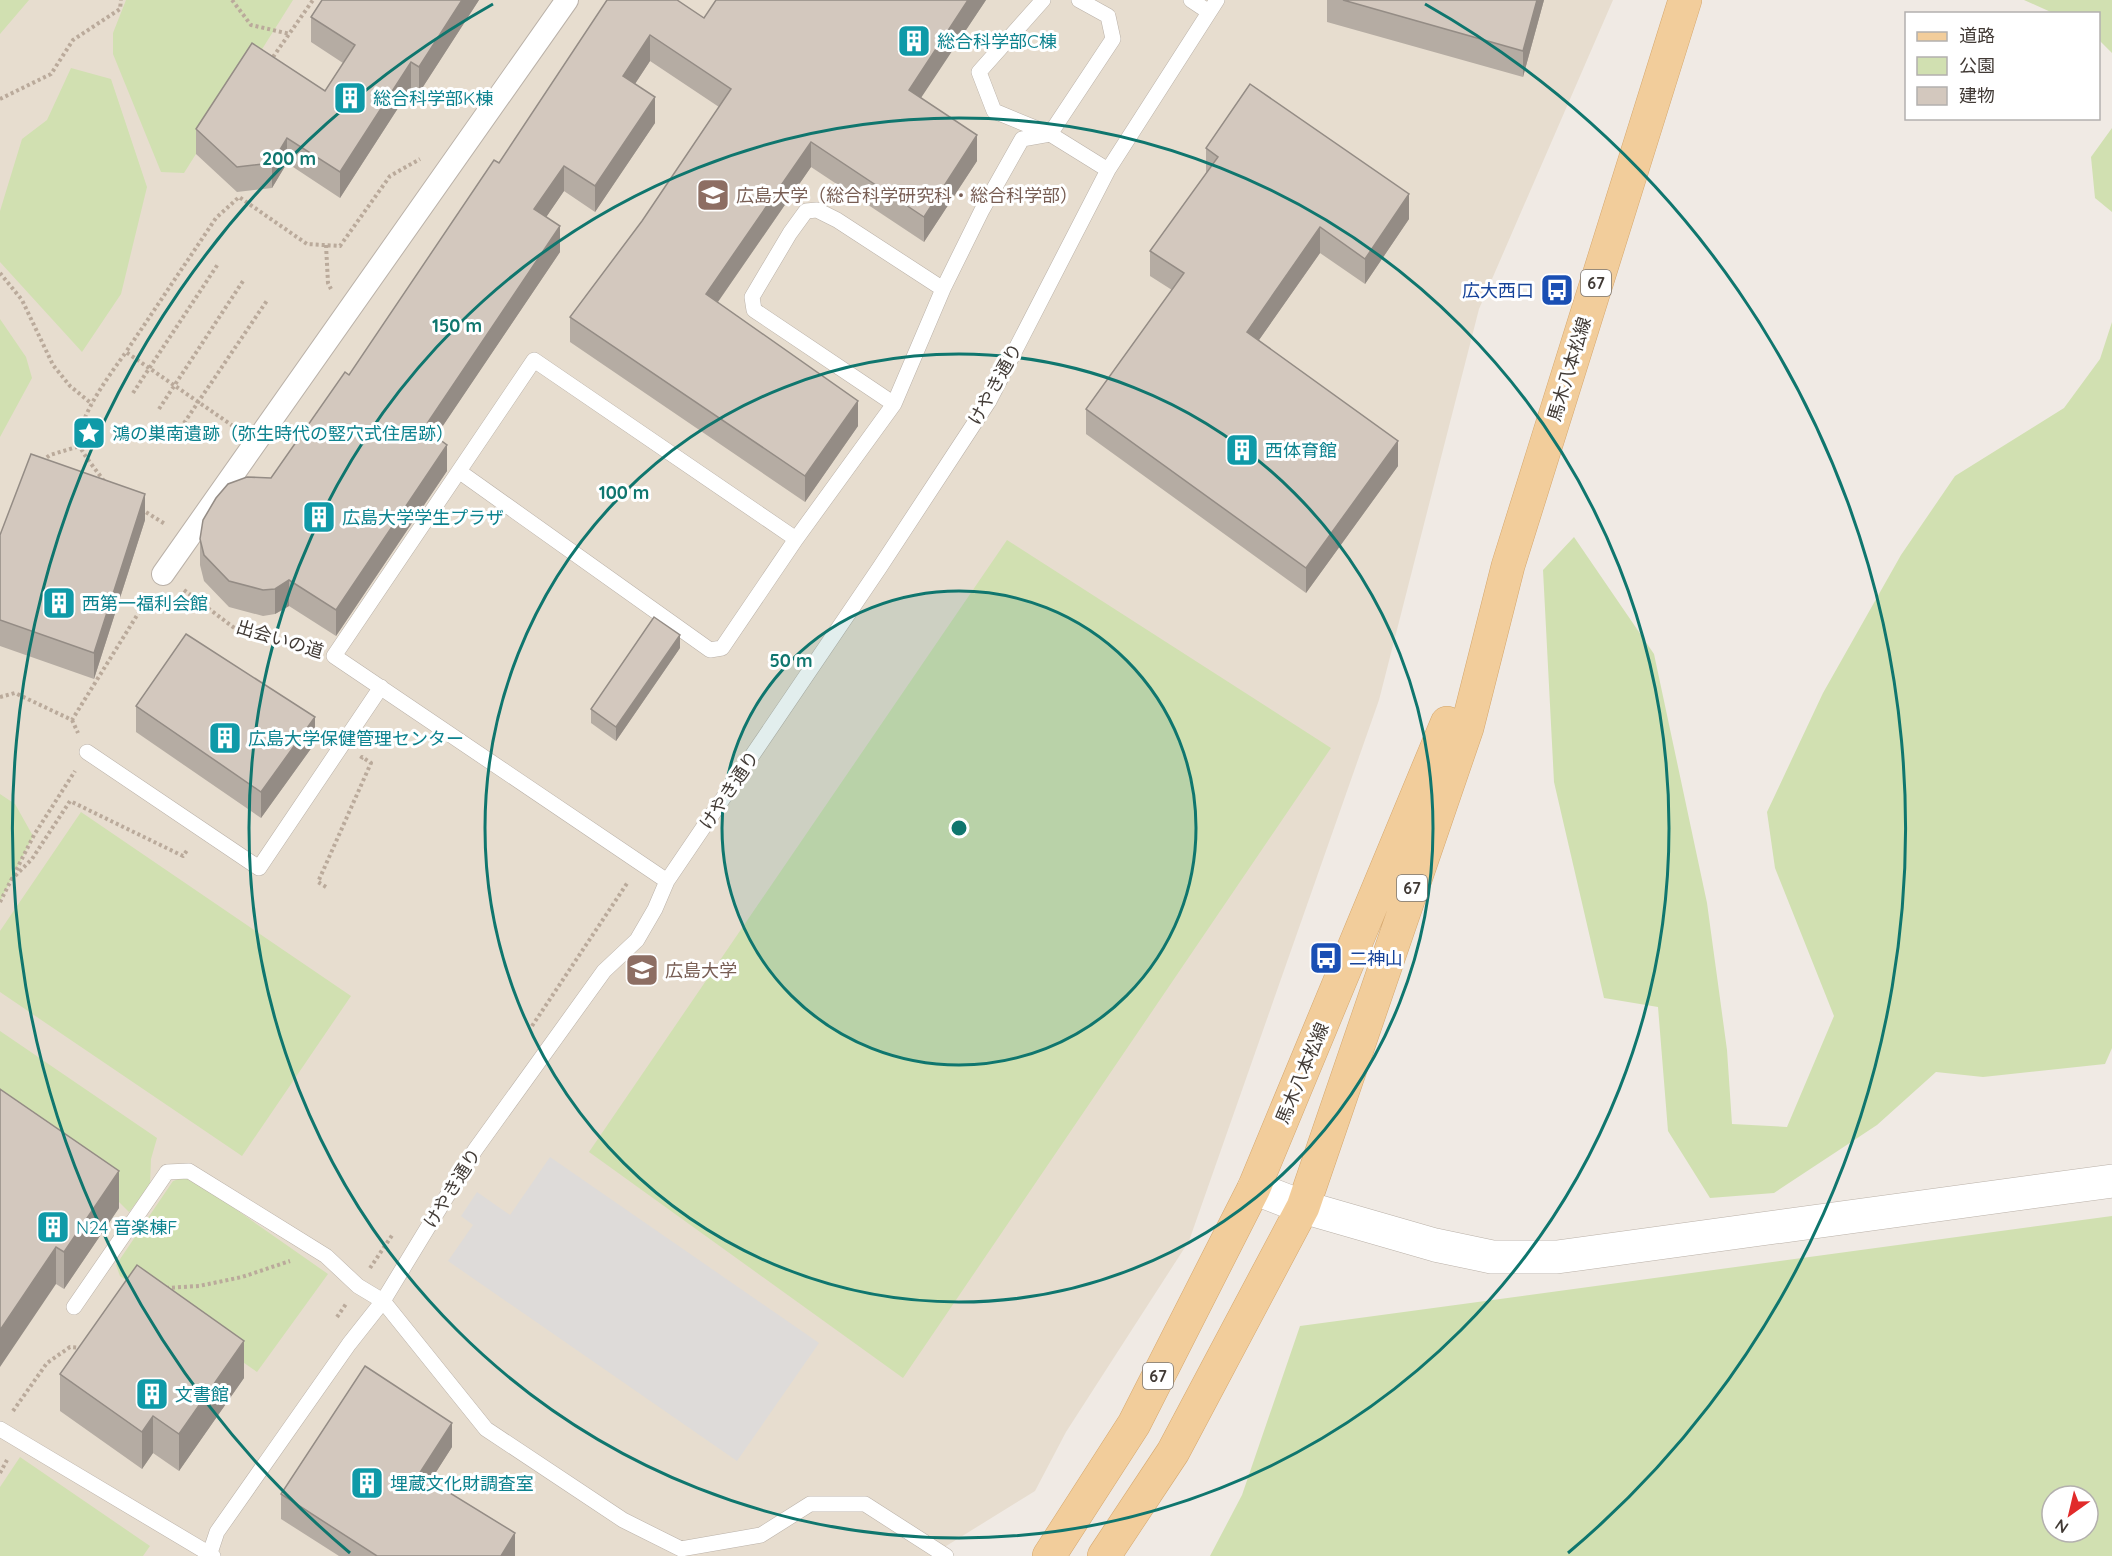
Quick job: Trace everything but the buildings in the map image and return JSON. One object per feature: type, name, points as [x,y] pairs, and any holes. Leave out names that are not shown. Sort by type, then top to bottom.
[{"type":"main road","name":"馬木八本松線","points":[[1104,1556],[1173,1452],[1303,1207],[1467,728],[1508,566],[1685,0]]},
{"type":"main road","name":"馬木八本松線","points":[[1048,1556],[1134,1424],[1254,1188],[1448,720],[1508,566]]},
{"type":"street","points":[[162,574],[567,0]]},
{"type":"street","points":[[1254,1188],[1303,1207],[1435,1245],[1492,1257],[1557,1257],[2112,1181]]},
{"type":"lane","points":[[1042,0],[979,72],[994,111],[1050,134],[1108,170]]},
{"type":"lane","points":[[460,472],[710,650],[722,648],[796,539],[894,404],[943,289],[982,210],[1022,139],[1050,134],[1113,39],[1108,16],[1079,0]]},
{"type":"lane","points":[[1191,0],[1213,6]]},
{"type":"lane","name":"けやき通り","points":[[211,1555],[217,1532],[349,1344],[383,1301],[471,1155],[604,971],[637,940],[655,909],[667,881],[880,567],[989,401],[1108,170],[1213,6]]},
{"type":"lane","points":[[894,404],[754,310],[752,297],[790,233],[806,211],[817,210],[837,220],[943,289]]},
{"type":"lane","points":[[334,656],[534,360],[796,539]]},
{"type":"lane","name":"出会いの道","points":[[334,656],[667,881]]},
{"type":"lane","points":[[87,752],[259,868],[381,687]]},
{"type":"lane","points":[[74,1307],[167,1172],[189,1171],[326,1256],[358,1286],[383,1301],[486,1429],[623,1520],[681,1548],[761,1535],[810,1504],[866,1504],[946,1556]]},
{"type":"lane","points":[[1,1430],[211,1555]]},
{"type":"path","points":[[0,99],[51,74],[73,40],[120,9],[121,0]]},
{"type":"path","points":[[232,0],[251,26],[290,34]]},
{"type":"path","points":[[273,57],[313,0]]},
{"type":"path","points":[[112,488],[104,482],[80,446],[82,422],[126,351],[216,218],[239,197],[307,244],[340,246],[390,176],[420,159],[424,154]]},
{"type":"path","points":[[326,245],[328,283]]},
{"type":"path","points":[[133,393],[218,264]]},
{"type":"path","points":[[0,273],[22,300],[53,365],[70,386],[92,404]]},
{"type":"path","points":[[159,409],[243,281]]},
{"type":"path","points":[[184,423],[268,299]]},
{"type":"path","points":[[126,351],[256,441]]},
{"type":"path","points":[[36,465],[50,455],[80,446]]},
{"type":"path","points":[[136,505],[188,538]]},
{"type":"path","points":[[0,697],[15,693],[72,720],[162,574]]},
{"type":"path","name":"出会いの道","points":[[162,574],[237,630],[334,656]]},
{"type":"path","points":[[0,902],[34,835],[87,752]]},
{"type":"path","points":[[326,887],[318,882],[371,763],[362,757],[355,766]]},
{"type":"path","points":[[11,880],[32,859],[70,801]]},
{"type":"path","points":[[162,1288],[199,1286],[242,1277],[285,1262],[326,1256]]},
{"type":"path","points":[[1,1430],[47,1364],[70,1347],[92,1348]]},
{"type":"shaded area","name":"広島大学","points":[[0,0],[1613,0],[1479,309],[1379,700],[1189,1241],[1066,1432],[1035,1491],[930,1556],[0,1556]]},
{"type":"shaded area","points":[[550,1157],[819,1343],[737,1461],[448,1261],[473,1225],[461,1216],[477,1192],[510,1215]]},
{"type":"green space","points":[[0,0],[29,0],[0,34]]},
{"type":"green space","points":[[126,0],[293,0],[184,173],[161,172],[113,54],[113,33]]},
{"type":"green space","points":[[2024,0],[2112,0],[2112,53],[2100,41],[2100,12],[2051,12]]},
{"type":"green space","points":[[71,68],[111,79],[147,187],[121,294],[82,352],[0,262],[0,211],[22,139],[47,120]]},
{"type":"green space","points":[[2112,128],[2112,212],[2095,198],[2091,157]]},
{"type":"green space","points":[[0,319],[26,357],[32,378],[0,437]]},
{"type":"green space","points":[[2112,322],[2112,1048],[2105,1064],[1983,1077],[1936,1072],[1877,1125],[1774,1193],[1710,1198],[1668,1131],[1658,1007],[1604,998],[1554,782],[1543,570],[1574,537],[1654,654],[1707,903],[1727,1050],[1732,1124],[1787,1127],[1834,1016],[1775,868],[1767,812],[1823,693],[1901,555],[1955,476],[2064,408],[2100,359]]},
{"type":"green space","points":[[1007,540],[1331,748],[903,1378],[589,1152]]},
{"type":"green space","points":[[0,794],[15,804],[33,836],[0,901]]},
{"type":"green space","points":[[81,812],[351,996],[242,1156],[0,992],[0,931]]},
{"type":"green space","points":[[0,1031],[157,1138],[151,1159],[150,1185],[129,1212],[103,1186],[0,1116]]},
{"type":"green space","points":[[188,1176],[328,1274],[257,1372],[120,1276],[116,1265],[173,1181]]},
{"type":"green space","points":[[2112,1216],[2112,1556],[1210,1556],[1242,1495],[1300,1326]]},
{"type":"green space","points":[[20,1457],[150,1546],[143,1556],[0,1556],[0,1487]]},
{"type":"place","name":"総合科学部C棟","points":[[914,41]]},
{"type":"place","name":"総合科学部K棟","points":[[350,98]]},
{"type":"place","name":"広島大学（総合科学研究科・総合科学部）","points":[[713,195]]},
{"type":"place","name":"広大西口","points":[[1557,290]]},
{"type":"place","name":"鴻の巣南遺跡（弥生時代の竪穴式住居跡）","points":[[89,433]]},
{"type":"place","name":"西体育館","points":[[1242,450]]},
{"type":"place","name":"広島大学学生プラザ","points":[[319,517]]},
{"type":"place","name":"西第一福利会館","points":[[59,603]]},
{"type":"place","name":"広島大学保健管理センター","points":[[225,738]]},
{"type":"place","name":"二神山","points":[[1326,958]]},
{"type":"place","name":"広島大学","points":[[642,970]]},
{"type":"place","name":"N24 音楽棟F","points":[[53,1227]]},
{"type":"place","name":"文書館","points":[[152,1394]]},
{"type":"place","name":"埋蔵文化財調査室","points":[[367,1483]]}]
